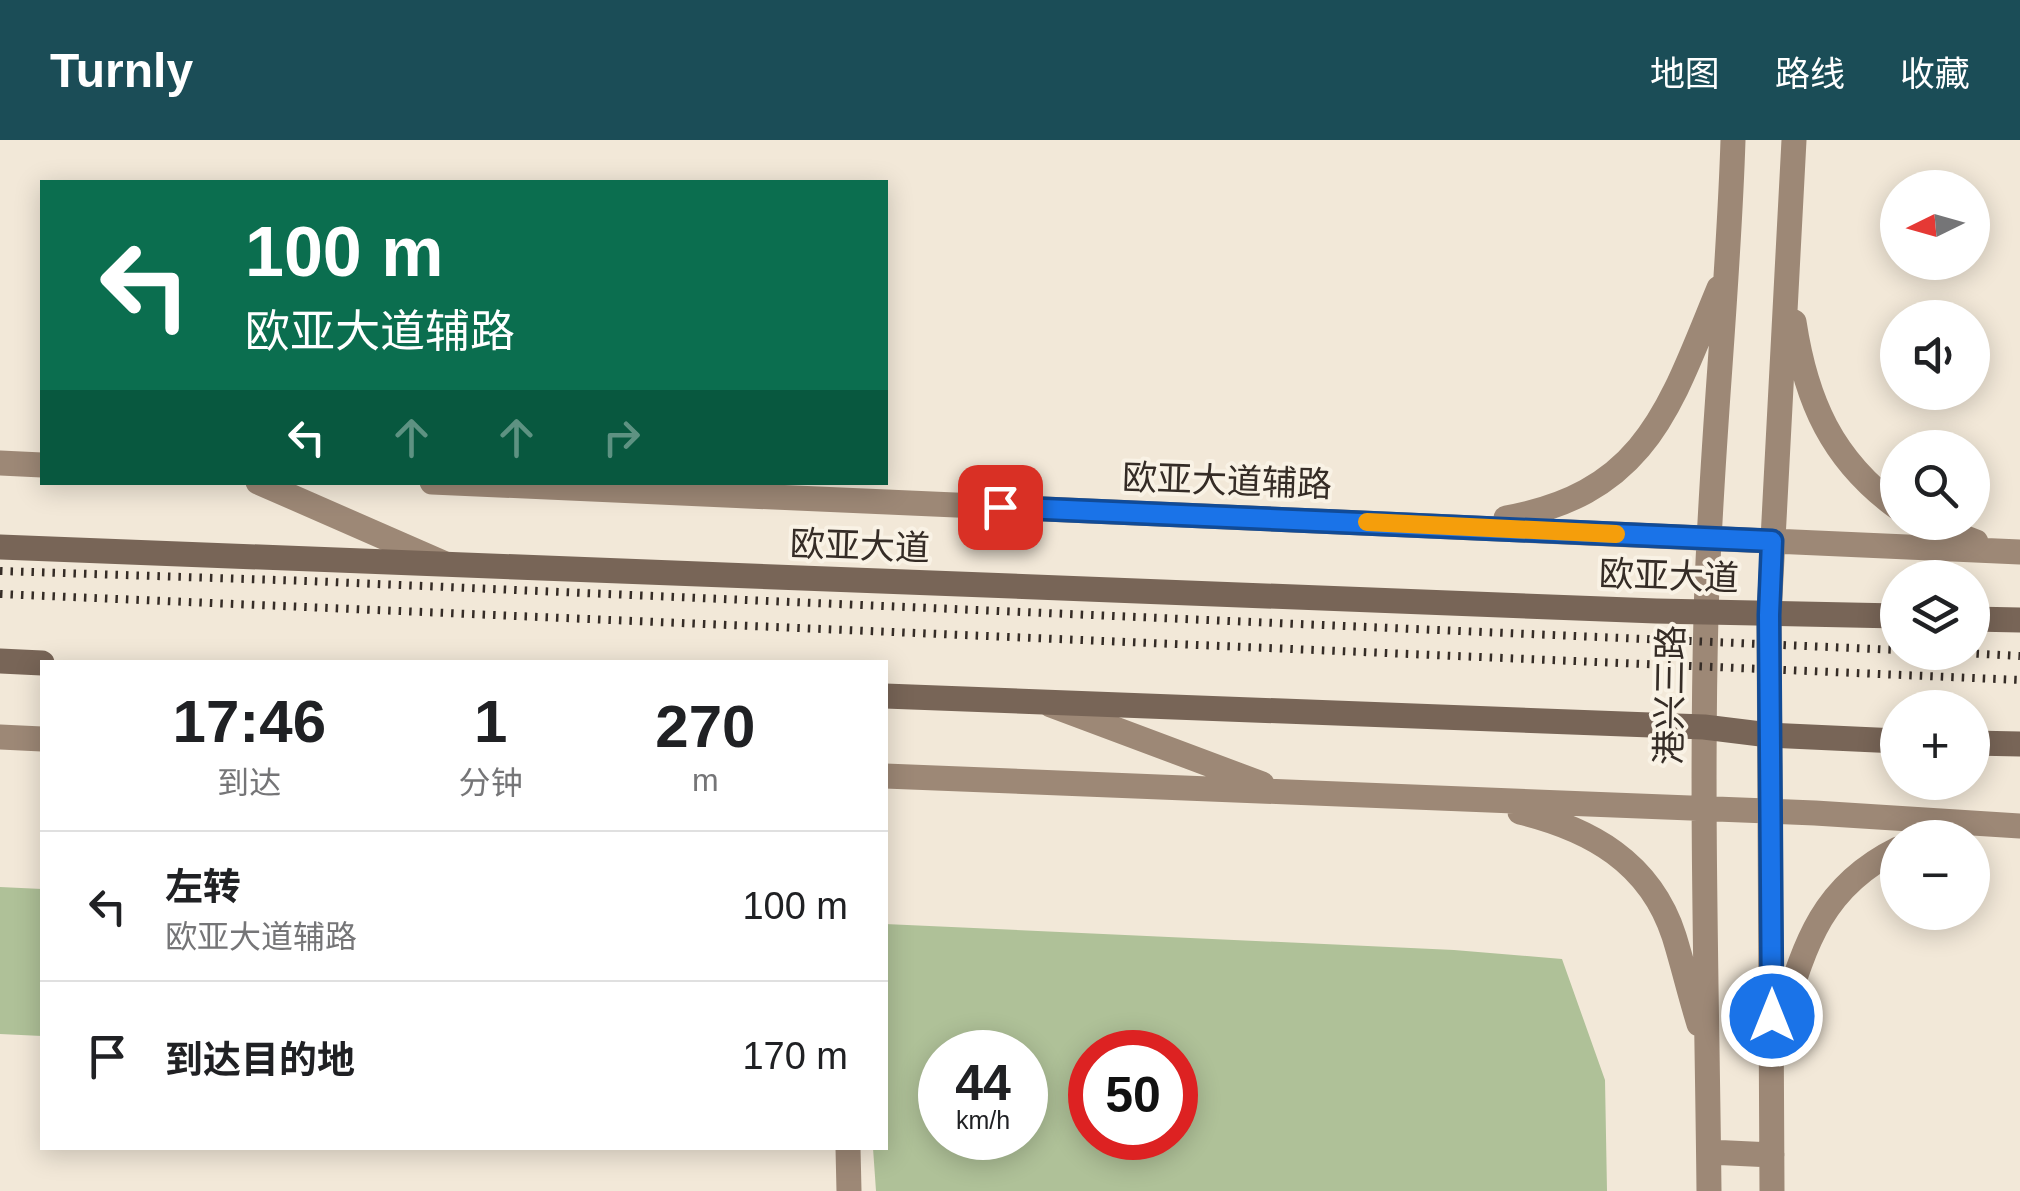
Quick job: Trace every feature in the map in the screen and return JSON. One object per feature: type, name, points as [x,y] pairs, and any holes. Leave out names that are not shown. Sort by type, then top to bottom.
[{"type":"main road","name":"欧亚大道","points":[[0,547],[1656,611],[1880,616]]},
{"type":"main road","points":[[1990,619],[2020,620]]},
{"type":"main road","points":[[0,662],[40,663]]},
{"type":"main road","points":[[888,696],[1704,727],[1770,735],[1880,739]]},
{"type":"main road","points":[[1990,743],[2020,744]]},
{"type":"street","name":"港兴三路","points":[[1709,1191],[1706,610],[1712,467],[1729,265],[1733,140]]},
{"type":"street","points":[[1772,1191],[1769,615],[1794,140]]},
{"type":"street","points":[[1462,526],[1532,514],[1578,499],[1634,458],[1668,404],[1729,265]]},
{"type":"street","points":[[1788,280],[1798,348],[1815,409],[1832,439],[1880,495]]},
{"type":"street","points":[[0,464],[40,465]]},
{"type":"street","points":[[265,485],[448,565]]},
{"type":"street","name":"欧亚大道辅路","points":[[502,485],[2014,552]]},
{"type":"street","points":[[1978,540],[2014,552]]},
{"type":"street","points":[[1042,702],[1284,793]]},
{"type":"street","points":[[0,737],[40,739]]},
{"type":"street","points":[[888,776],[2012,826]]},
{"type":"street","points":[[1471,800],[1541,817],[1597,839],[1639,876],[1673,932],[1708,1052]]},
{"type":"street","points":[[1772,1050],[1802,952],[1817,922],[1834,896],[1857,874],[1880,860]]},
{"type":"street","points":[[848,1150],[849,1191]]},
{"type":"street","points":[[1708,1152],[1772,1154]]},
{"type":"green space","points":[[0,887],[40,889],[40,1036],[0,1034]]},
{"type":"green space","points":[[888,924],[1454,950],[1562,959],[1605,1080],[1607,1191],[876,1191],[873,1150],[888,1150]]},
{"type":"railway","points":[[0,571],[1880,649]]},
{"type":"railway","points":[[0,594],[2020,680]]},
{"type":"railway","points":[[1990,654],[2020,656]]},
{"type":"slow traffic","points":[[1367,522],[1616,534]]},
{"type":"route","points":[[1000,507],[1772,541],[1772,1016]]}]
